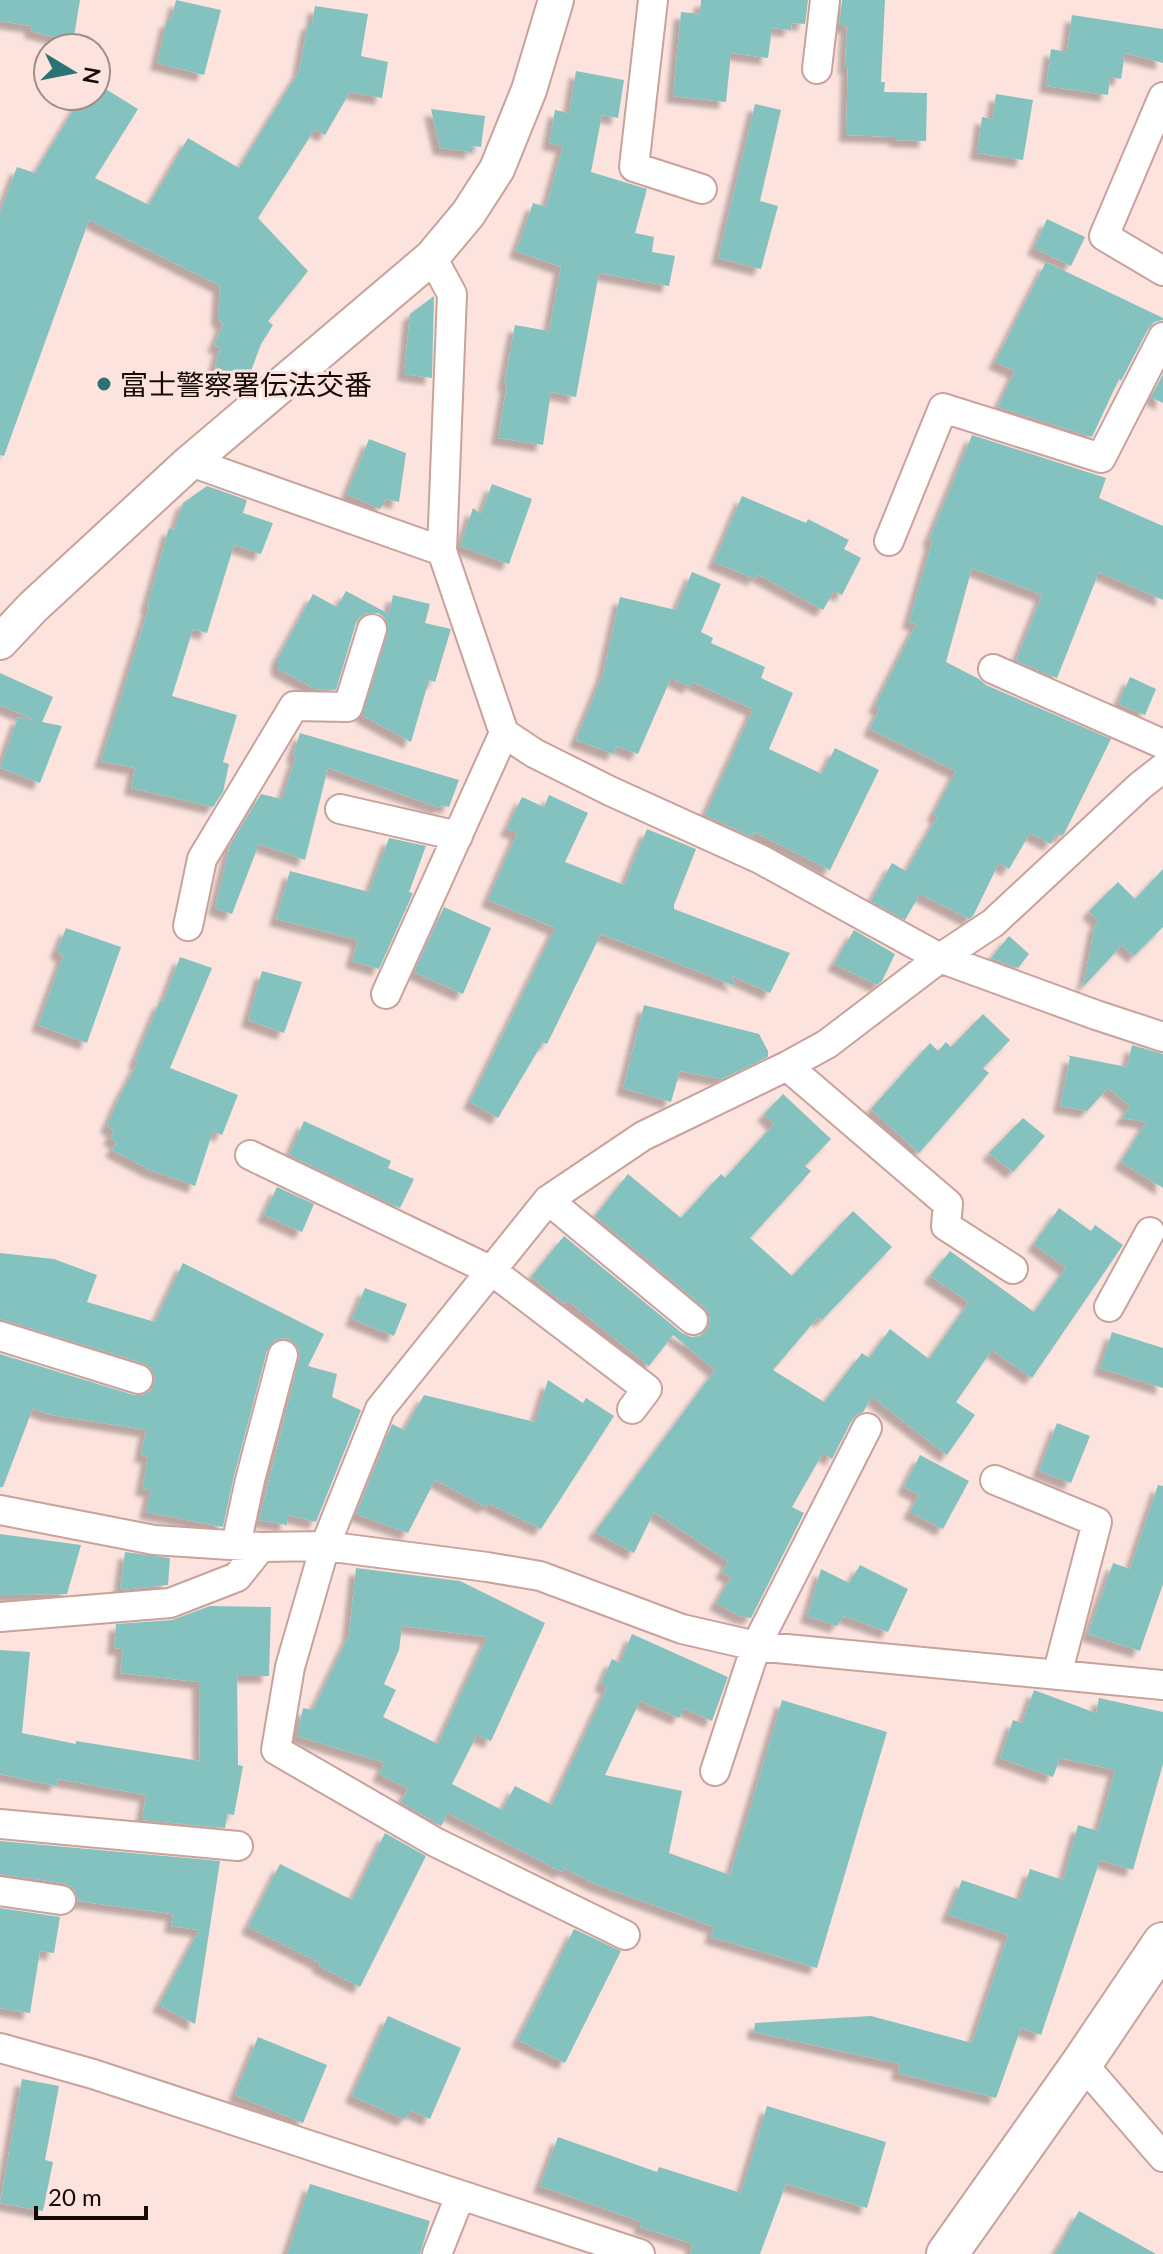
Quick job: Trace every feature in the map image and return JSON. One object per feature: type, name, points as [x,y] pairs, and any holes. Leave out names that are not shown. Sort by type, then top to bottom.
[{"type":"main road","points":[[947,2254],[1163,1943]]},
{"type":"main road","points":[[970,2254],[1082,2063]]},
{"type":"street","points":[[0,642],[33,607],[191,462],[432,257],[468,214],[497,169],[529,90],[556,0]]},
{"type":"street","points":[[653,0],[634,167],[702,189]]},
{"type":"street","points":[[817,69],[825,0]]},
{"type":"street","points":[[1163,97],[1104,236],[1163,271]]},
{"type":"street","points":[[432,257],[452,294],[442,551],[504,733],[534,753],[610,791],[760,859],[940,958],[1082,1011],[1163,1037]]},
{"type":"street","points":[[889,541],[943,408],[1101,458],[1163,337]]},
{"type":"street","points":[[191,462],[442,551]]},
{"type":"street","points":[[188,926],[202,859],[294,706],[348,707],[372,629]]},
{"type":"street","points":[[993,669],[1163,744]]},
{"type":"street","points":[[386,994],[504,733]]},
{"type":"street","points":[[625,1935],[435,1842],[276,1750],[290,1667],[325,1546],[380,1409],[548,1200],[643,1136],[827,1044],[940,958],[993,923],[1163,768]]},
{"type":"street","points":[[340,809],[458,836]]},
{"type":"street","points":[[787,1066],[948,1204],[946,1226],[1013,1269]]},
{"type":"street","points":[[250,1155],[492,1271],[647,1389],[632,1409]]},
{"type":"street","points":[[548,1200],[693,1320]]},
{"type":"street","points":[[1109,1307],[1150,1232]]},
{"type":"street","points":[[0,1336],[138,1379]]},
{"type":"street","points":[[0,1617],[170,1603],[237,1577],[248,1546],[250,1480],[283,1355]]},
{"type":"street","points":[[715,1771],[756,1646],[867,1428]]},
{"type":"street","points":[[995,1480],[1097,1522],[1057,1675]]},
{"type":"street","points":[[0,1510],[154,1540],[248,1546],[325,1546],[540,1576],[682,1629],[756,1646],[1163,1685]]},
{"type":"street","points":[[0,1824],[238,1846]]},
{"type":"street","points":[[0,1891],[61,1900]]},
{"type":"street","points":[[0,2048],[93,2074],[640,2254]]},
{"type":"street","points":[[1082,2063],[1163,2157]]},
{"type":"street","points":[[437,2254],[460,2196]]},
{"type":"building","points":[[0,0],[80,0],[75,32],[35,32],[31,31],[32,26],[0,21]]},
{"type":"building","points":[[176,0],[221,10],[204,75],[157,63],[167,20],[171,21]]},
{"type":"building","points":[[701,0],[808,0],[805,24],[792,23],[792,20],[791,30],[772,28],[768,58],[731,53],[726,102],[673,96],[681,12],[700,14]]},
{"type":"building","points":[[842,0],[885,0],[881,82],[885,82],[884,92],[927,93],[926,141],[846,135],[847,26],[839,26]]},
{"type":"building","points":[[315,6],[368,14],[361,56],[388,62],[382,98],[350,92],[325,135],[315,129],[258,218],[308,271],[268,321],[273,325],[261,344],[248,379],[215,367],[220,347],[214,346],[223,323],[218,319],[220,286],[89,220],[4,456],[0,455],[0,212],[17,167],[35,173],[72,112],[112,112],[112,93],[138,109],[95,178],[149,205],[188,138],[239,168],[299,71],[308,23],[312,23]]},
{"type":"building","points":[[1072,15],[1163,29],[1163,63],[1125,53],[1121,79],[1110,77],[1108,95],[1046,86],[1051,49],[1067,52]]},
{"type":"building","points":[[576,71],[624,80],[618,118],[602,115],[591,172],[647,189],[635,233],[654,237],[652,252],[675,256],[669,286],[599,273],[576,397],[551,392],[543,445],[498,438],[515,325],[549,331],[561,267],[516,251],[533,203],[546,207],[563,146],[549,143],[555,110],[569,113]]},
{"type":"building","points":[[996,94],[1033,100],[1023,160],[977,153],[982,117],[992,119]]},
{"type":"building","points":[[755,104],[781,110],[760,201],[778,206],[761,269],[718,258]]},
{"type":"building","points":[[431,109],[485,116],[481,147],[473,146],[472,152],[440,148]]},
{"type":"building","points":[[1047,219],[1085,237],[1071,266],[1034,248]]},
{"type":"building","points":[[1046,262],[1163,318],[1148,329],[1121,381],[1119,379],[1092,437],[998,407],[1015,371],[995,362]]},
{"type":"building","points":[[434,296],[432,378],[404,374],[410,314]]},
{"type":"building","points":[[1163,374],[1163,403],[1151,397]]},
{"type":"building","points":[[972,435],[1106,478],[1099,498],[1163,526],[1163,600],[1099,572],[1057,678],[1016,661],[1042,595],[972,568],[946,662],[986,685],[1111,739],[1064,834],[1056,833],[1051,844],[1030,833],[1009,869],[999,863],[973,916],[969,919],[920,894],[905,920],[871,901],[892,863],[906,871],[937,817],[934,813],[956,771],[870,729],[880,708],[875,706],[916,624],[909,622],[932,541],[929,540]]},
{"type":"building","points":[[369,439],[406,453],[399,502],[386,499],[380,509],[347,494]]},
{"type":"building","points":[[492,484],[532,499],[509,564],[460,546],[473,508],[481,514]]},
{"type":"building","points":[[207,486],[247,500],[243,513],[273,523],[261,554],[234,545],[207,633],[193,629],[172,696],[237,715],[223,762],[229,764],[223,792],[213,807],[131,788],[135,768],[101,761],[149,607],[169,528],[174,530],[183,503]]},
{"type":"building","points":[[742,496],[806,523],[808,519],[849,540],[844,549],[861,558],[842,595],[834,591],[823,610],[757,574],[755,579],[714,562]]},
{"type":"building","points":[[692,572],[721,584],[701,632],[713,638],[711,643],[765,667],[761,678],[793,693],[769,749],[822,774],[835,748],[879,770],[830,870],[754,832],[752,837],[705,815],[753,709],[692,682],[690,687],[671,678],[638,754],[617,746],[614,754],[576,740],[603,674],[620,597],[676,610]]},
{"type":"building","points":[[346,591],[389,614],[393,595],[430,604],[425,623],[451,629],[435,682],[429,680],[411,742],[362,715],[388,633],[388,624],[378,613],[367,613],[356,623],[336,690],[315,689],[278,669],[278,658],[313,594],[337,607]]},
{"type":"building","points":[[0,673],[53,697],[42,722],[62,726],[40,783],[0,768],[18,717],[37,721],[0,705]]},
{"type":"building","points":[[1130,677],[1156,689],[1145,715],[1118,704]]},
{"type":"building","points":[[300,733],[459,780],[449,807],[441,805],[440,808],[328,768],[305,860],[259,844],[232,914],[215,908],[230,845],[261,794],[282,799]]},
{"type":"building","points":[[549,795],[588,813],[565,862],[624,885],[647,829],[696,849],[674,909],[790,953],[770,993],[730,975],[736,986],[601,934],[547,1044],[543,1042],[498,1118],[470,1102],[555,928],[488,900],[517,833],[507,829],[522,797],[544,807]]},
{"type":"building","points":[[389,838],[426,846],[409,892],[413,893],[379,969],[352,961],[358,940],[276,919],[290,871],[369,892]]},
{"type":"building","points":[[1163,869],[1163,927],[1134,956],[1122,945],[1083,987],[1098,921],[1089,911],[1118,882],[1135,899]]},
{"type":"building","points":[[444,907],[491,928],[463,994],[414,972]]},
{"type":"building","points":[[66,928],[121,947],[87,1043],[38,1025],[63,956],[57,951]]},
{"type":"building","points":[[854,930],[895,954],[877,985],[834,964]]},
{"type":"building","points":[[1009,936],[1029,954],[1018,968],[991,958]]},
{"type":"building","points":[[180,957],[212,968],[170,1068],[238,1095],[222,1135],[213,1131],[195,1186],[150,1170],[112,1150],[117,1142],[110,1138],[114,1130],[107,1126],[138,1062],[135,1061]]},
{"type":"building","points":[[262,971],[302,982],[284,1033],[248,1020]]},
{"type":"building","points":[[644,1005],[759,1034],[768,1057],[721,1079],[680,1071],[671,1102],[623,1088]]},
{"type":"building","points":[[983,1014],[1010,1040],[983,1068],[989,1073],[919,1153],[871,1109],[930,1043],[938,1051],[946,1042],[951,1047]]},
{"type":"building","points":[[1132,1045],[1163,1054],[1163,1188],[1121,1162],[1146,1122],[1122,1118],[1130,1106],[1108,1088],[1087,1111],[1060,1106],[1070,1057],[1066,1055],[1127,1067]]},
{"type":"building","points":[[783,1094],[831,1139],[805,1166],[811,1171],[750,1238],[792,1276],[853,1211],[892,1247],[822,1320],[818,1317],[773,1370],[824,1402],[862,1353],[869,1358],[890,1329],[929,1359],[969,1302],[930,1276],[950,1251],[1034,1312],[1066,1268],[1034,1244],[1059,1208],[1091,1231],[1095,1225],[1123,1245],[1032,1378],[992,1350],[956,1402],[975,1415],[947,1455],[872,1397],[863,1412],[852,1420],[832,1459],[823,1453],[792,1507],[804,1513],[751,1618],[740,1616],[716,1603],[731,1577],[722,1572],[728,1561],[654,1512],[634,1553],[595,1532],[715,1370],[673,1335],[649,1366],[567,1300],[565,1304],[531,1277],[564,1236],[682,1333],[691,1337],[700,1336],[710,1322],[709,1313],[704,1307],[595,1216],[628,1174],[681,1218],[721,1174],[725,1178],[774,1124],[764,1114]]},
{"type":"building","points":[[1023,1118],[1045,1136],[1013,1172],[989,1153]]},
{"type":"building","points":[[304,1121],[391,1161],[388,1168],[414,1179],[400,1208],[289,1155]]},
{"type":"building","points":[[277,1187],[314,1204],[302,1232],[264,1215]]},
{"type":"building","points":[[0,1253],[54,1259],[97,1275],[87,1302],[155,1322],[183,1263],[324,1334],[308,1366],[337,1374],[332,1397],[361,1410],[316,1522],[288,1515],[287,1525],[259,1520],[299,1359],[300,1351],[287,1338],[278,1339],[267,1351],[223,1527],[146,1512],[151,1490],[142,1489],[148,1457],[141,1455],[146,1430],[47,1414],[33,1408],[3,1487],[0,1487],[0,1354],[134,1395],[150,1391],[155,1376],[151,1368],[143,1363],[0,1319]]},
{"type":"building","points":[[365,1288],[407,1304],[394,1336],[352,1319]]},
{"type":"building","points":[[1112,1332],[1163,1348],[1163,1388],[1100,1368]]},
{"type":"building","points":[[548,1380],[583,1403],[586,1398],[614,1416],[541,1529],[488,1503],[486,1507],[435,1480],[408,1533],[356,1514],[392,1424],[404,1430],[424,1395],[535,1422]]},
{"type":"building","points":[[1057,1423],[1090,1436],[1071,1483],[1039,1471]]},
{"type":"building","points":[[920,1455],[969,1481],[943,1529],[910,1512],[919,1495],[904,1487]]},
{"type":"building","points":[[1158,1485],[1163,1486],[1163,1584],[1140,1651],[1088,1634],[1113,1563],[1130,1569]]},
{"type":"building","points":[[0,1534],[81,1545],[67,1594],[0,1595]]},
{"type":"building","points":[[125,1552],[170,1558],[168,1585],[120,1590]]},
{"type":"building","points":[[860,1565],[908,1589],[888,1632],[844,1616],[837,1626],[807,1616],[821,1569],[849,1583]]},
{"type":"building","points":[[356,1568],[460,1581],[545,1623],[491,1741],[477,1735],[452,1784],[502,1810],[515,1786],[552,1805],[607,1687],[601,1684],[612,1659],[620,1663],[632,1634],[728,1677],[712,1721],[684,1708],[679,1718],[640,1701],[605,1775],[682,1791],[669,1853],[730,1875],[782,1700],[887,1732],[817,1968],[711,1937],[714,1927],[595,1884],[564,1868],[562,1872],[448,1813],[441,1826],[401,1802],[408,1789],[379,1774],[385,1763],[297,1736],[303,1708],[313,1710],[349,1635]],"holes":[[[402,1626],[487,1637],[438,1744],[383,1717],[396,1690],[384,1684],[399,1650]]]},
{"type":"building","points":[[210,1606],[271,1607],[269,1676],[237,1676],[238,1765],[243,1766],[234,1815],[227,1814],[225,1828],[142,1820],[146,1795],[58,1779],[57,1786],[0,1774],[0,1650],[30,1652],[22,1733],[76,1744],[76,1741],[200,1761],[199,1682],[120,1673],[123,1649],[114,1648],[116,1624],[172,1620]]},
{"type":"building","points":[[1034,1690],[1096,1713],[1099,1698],[1163,1712],[1163,1764],[1133,1870],[1100,1860],[1041,2035],[1021,2028],[996,2098],[898,2073],[900,2064],[754,2032],[755,2023],[871,2016],[972,2043],[1008,1935],[948,1915],[962,1880],[1020,1900],[1030,1869],[1063,1880],[1078,1825],[1098,1831],[1115,1770],[1060,1758],[1053,1777],[1000,1758],[1013,1720],[1022,1723]]},
{"type":"building","points":[[385,1833],[426,1856],[360,1987],[248,1927],[280,1864],[352,1900]]},
{"type":"building","points":[[0,1841],[220,1861],[195,2024],[159,2005],[199,1930],[171,1926],[173,1914],[78,1901],[72,1887],[63,1883],[0,1874]]},
{"type":"building","points":[[0,1908],[60,1917],[54,1953],[40,1951],[30,2013],[0,2008]]},
{"type":"building","points":[[574,1929],[621,1951],[565,2063],[518,2040]]},
{"type":"building","points":[[388,2016],[461,2048],[430,2119],[412,2111],[404,2119],[352,2096]]},
{"type":"building","points":[[258,2037],[327,2065],[303,2123],[235,2095]]},
{"type":"building","points":[[22,2079],[59,2086],[45,2160],[53,2162],[43,2211],[0,2203]]},
{"type":"building","points":[[767,2106],[886,2142],[867,2208],[786,2184],[760,2254],[690,2254],[693,2244],[640,2227],[642,2222],[540,2186],[558,2137],[657,2172],[659,2167],[741,2193]]},
{"type":"building","points":[[310,2184],[430,2221],[420,2254],[287,2254]]},
{"type":"building","points":[[1079,2211],[1156,2254],[1055,2254]]},
{"type":"place","name":"富士警察署伝法交番","points":[[104,384]]}]
